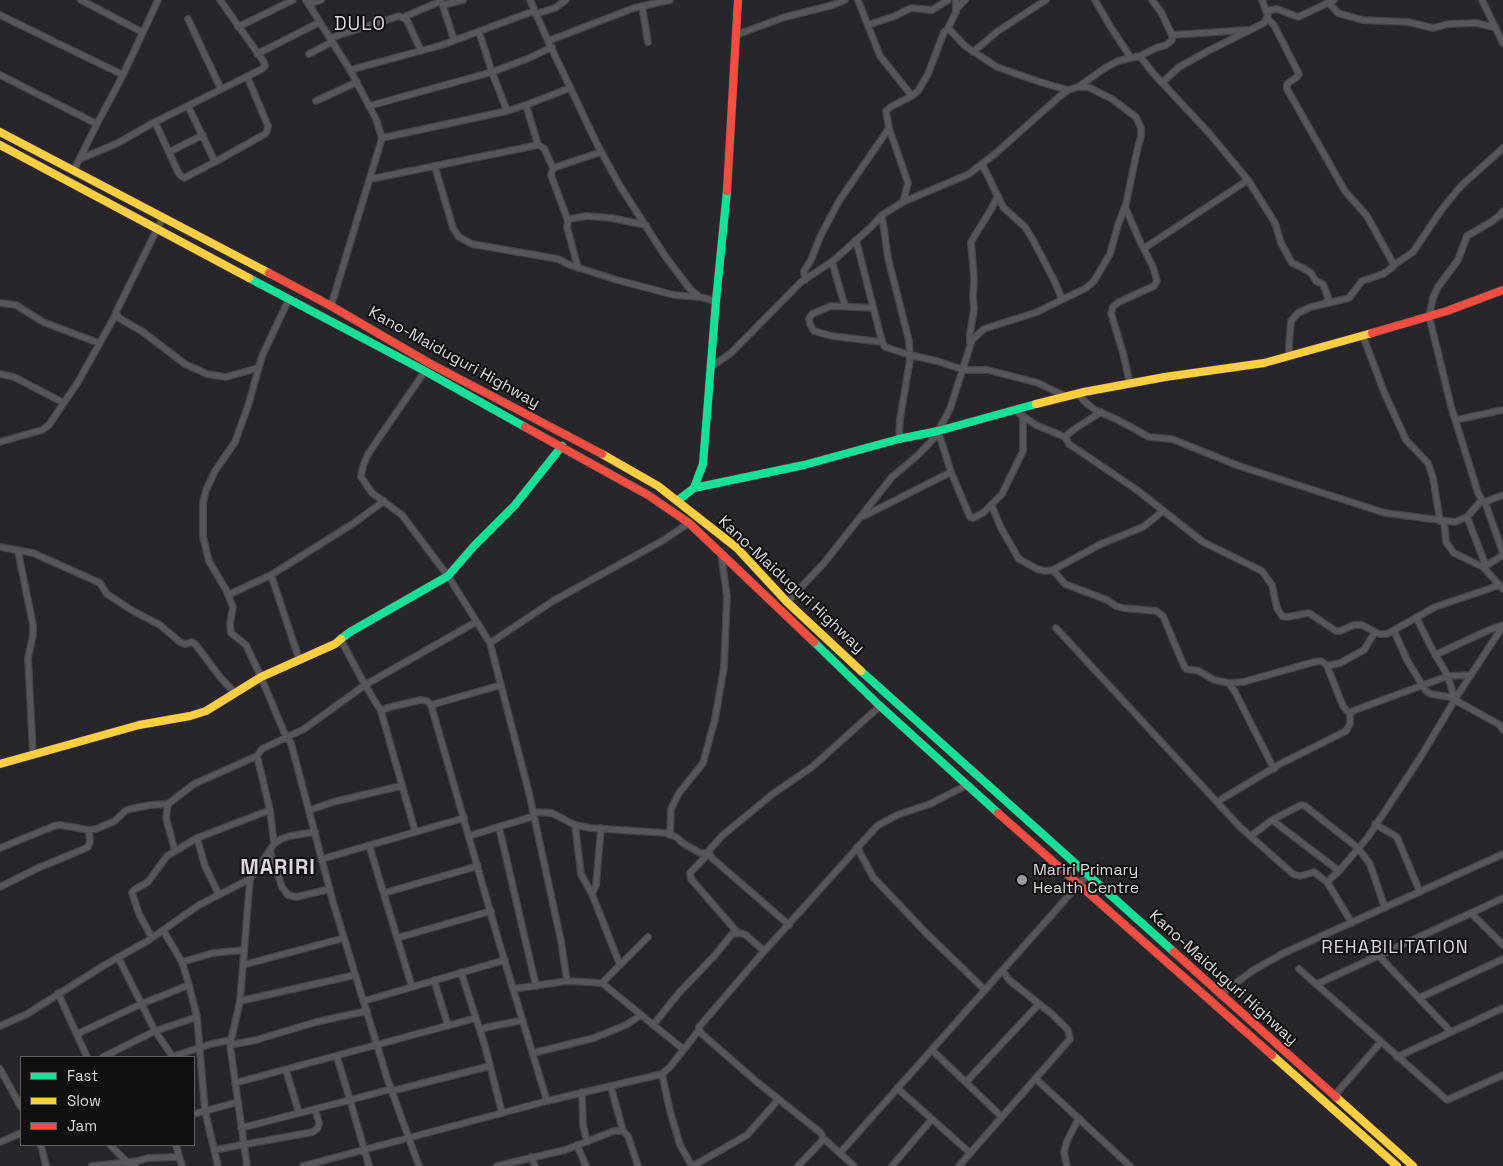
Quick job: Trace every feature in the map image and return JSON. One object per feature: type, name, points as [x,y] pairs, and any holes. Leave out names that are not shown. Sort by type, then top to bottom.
[{"type":"main road","points":[[694,488],[703,464],[712,366],[716,301],[730,164],[738,0]]},
{"type":"main road","name":"Kano-Maiduguri Highway","points":[[0,132],[331,306],[429,363],[632,470],[658,486],[737,548],[787,602],[895,702],[1413,1166]]},
{"type":"main road","name":"Kano-Maiduguri Highway","points":[[0,145],[562,446],[648,495],[689,523],[880,706],[1396,1166]]},
{"type":"main road","points":[[677,502],[694,488],[804,465],[899,439],[939,432],[1065,396],[1290,357],[1429,316],[1503,290]]},
{"type":"main road","points":[[0,764],[139,725],[190,716],[206,711],[261,677],[329,647],[350,632],[448,576],[474,546],[515,505],[562,446]]},
{"type":"street","points":[[80,0],[142,32]]},
{"type":"street","points":[[74,170],[123,75],[158,0]]},
{"type":"street","points":[[80,158],[118,143],[155,122],[262,69],[264,62],[220,0]]},
{"type":"street","points":[[238,27],[293,0]]},
{"type":"street","points":[[321,0],[307,2],[357,82],[382,138],[331,306]]},
{"type":"street","points":[[309,54],[331,40],[399,16],[404,17],[442,2],[463,0]]},
{"type":"street","points":[[530,0],[570,88],[620,186],[690,289],[700,297]]},
{"type":"street","points":[[350,70],[420,51],[534,12],[555,8],[566,0]]},
{"type":"street","points":[[633,0],[634,8]]},
{"type":"street","points":[[548,41],[634,8],[670,0]]},
{"type":"street","points":[[736,35],[784,17],[833,5],[845,0]]},
{"type":"street","points":[[858,0],[880,56],[912,96]]},
{"type":"street","points":[[868,25],[895,16],[911,8],[932,10],[948,0]]},
{"type":"street","points":[[903,202],[908,183],[889,128],[886,111],[918,91],[928,74],[944,32],[947,30],[956,12],[956,0]]},
{"type":"street","points":[[956,9],[966,0]]},
{"type":"street","points":[[973,52],[998,31],[1046,0]]},
{"type":"street","points":[[1096,0],[1131,58]]},
{"type":"street","points":[[712,366],[731,353],[778,304],[805,280],[832,262],[882,215],[903,202],[969,174],[1068,90],[1078,87],[1118,61],[1140,56],[1166,45],[1172,40],[1172,34],[1161,12],[1152,0]]},
{"type":"street","points":[[1262,0],[1268,18],[1274,25],[1299,74],[1287,84],[1287,89],[1345,191],[1367,216],[1394,265]]},
{"type":"street","points":[[1482,0],[1503,42]]},
{"type":"street","points":[[1266,11],[1277,9],[1298,17],[1332,1],[1338,13],[1362,20],[1408,22],[1433,28],[1448,24],[1477,23],[1496,28]]},
{"type":"street","points":[[442,2],[454,40]]},
{"type":"street","points":[[642,6],[648,42]]},
{"type":"street","points":[[0,15],[123,75]]},
{"type":"street","points":[[404,17],[420,51]]},
{"type":"street","points":[[1162,83],[1179,68],[1264,23],[1268,18]]},
{"type":"street","points":[[188,19],[221,89]]},
{"type":"street","points":[[257,54],[320,22]]},
{"type":"street","points":[[947,30],[973,52],[997,67],[1068,90]]},
{"type":"street","points":[[1172,34],[1250,30]]},
{"type":"street","points":[[479,32],[507,111]]},
{"type":"street","points":[[369,106],[492,72],[552,47]]},
{"type":"street","points":[[1140,56],[1248,180],[1275,223],[1281,243],[1292,263],[1311,273],[1316,281],[1323,284],[1329,300],[1326,302]]},
{"type":"street","points":[[0,75],[97,124]]},
{"type":"street","points":[[155,122],[179,174],[184,178],[265,134],[267,131],[268,126],[247,76]]},
{"type":"street","points":[[316,100],[357,82]]},
{"type":"street","points":[[787,602],[824,563],[892,477],[918,456],[939,432],[950,410],[974,338],[984,329],[1037,312],[1086,288],[1094,281],[1110,254],[1125,207],[1141,136],[1141,128],[1136,117],[1112,99],[1088,88],[1078,87]]},
{"type":"street","points":[[382,138],[507,111],[570,88]]},
{"type":"street","points":[[526,105],[538,145]]},
{"type":"street","points":[[188,106],[215,162]]},
{"type":"street","points":[[805,280],[804,271],[839,201],[889,128]]},
{"type":"street","points":[[169,152],[203,135]]},
{"type":"street","points":[[371,179],[538,145],[544,148],[553,168],[551,175],[568,221],[567,228],[578,268]]},
{"type":"street","points":[[1290,357],[1288,345],[1294,317],[1302,310],[1326,302],[1349,298],[1362,281],[1383,274],[1413,252],[1460,186],[1503,148]]},
{"type":"street","points":[[553,168],[601,152]]},
{"type":"street","points":[[982,164],[1003,207],[1025,227],[1054,280],[1062,299]]},
{"type":"street","points":[[435,167],[453,228],[458,237],[472,244],[558,259],[578,268],[617,280],[674,295],[700,297],[716,301]]},
{"type":"street","points":[[1143,247],[1146,247],[1248,180]]},
{"type":"street","points":[[971,346],[970,334],[974,310],[974,279],[971,242],[998,196]]},
{"type":"street","points":[[1125,207],[1153,267],[1156,281],[1154,286],[1119,302],[1112,308],[1111,313],[1130,384]]},
{"type":"street","points":[[1484,566],[1503,554],[1456,420],[1429,316],[1433,298],[1458,260],[1467,236],[1491,222],[1503,211]]},
{"type":"street","points":[[882,215],[888,258],[910,356],[900,419],[899,439]]},
{"type":"street","points":[[568,221],[586,216],[611,218],[646,225]]},
{"type":"street","points":[[0,442],[42,430],[56,416],[78,382],[116,314],[164,217]]},
{"type":"street","points":[[856,240],[882,342],[886,347],[910,356],[937,361],[964,370],[995,372],[1038,383],[1065,396]]},
{"type":"street","points":[[832,262],[845,306]]},
{"type":"street","points":[[289,299],[272,333],[258,368],[248,406],[235,442],[215,471],[206,490],[203,504],[203,537],[209,561],[233,607],[230,623],[231,633],[246,645],[291,742],[344,938],[391,1090],[419,1166]]},
{"type":"street","points":[[0,302],[16,305],[43,322],[99,343]]},
{"type":"street","points":[[873,308],[831,306],[812,314],[809,319],[811,328],[832,336],[882,342]]},
{"type":"street","points":[[116,314],[118,318],[143,332],[185,364],[207,374],[226,377],[258,368]]},
{"type":"street","points":[[1363,336],[1384,392],[1406,440],[1428,463],[1433,478],[1446,542],[1454,553],[1484,566]]},
{"type":"street","points":[[424,371],[368,454],[361,477],[372,493],[402,515],[448,576],[490,643],[534,814],[561,941],[567,981]]},
{"type":"street","points":[[0,374],[14,377],[64,403]]},
{"type":"street","points":[[1078,394],[1084,402],[1149,437],[1172,439],[1279,480],[1385,513],[1455,522],[1467,517],[1483,501],[1503,495]]},
{"type":"street","points":[[1014,410],[1036,425],[1065,437],[1069,444],[1137,490],[1211,548],[1262,571],[1272,585],[1277,608],[1282,616],[1309,614],[1340,631],[1354,625],[1362,625],[1379,634],[1387,634],[1435,607],[1501,587],[1484,566],[1467,517]]},
{"type":"street","points":[[1456,420],[1503,410]]},
{"type":"street","points":[[1065,437],[1101,412]]},
{"type":"street","points":[[939,432],[951,472],[970,517],[973,518],[992,506],[1002,494],[1023,451],[1023,416]]},
{"type":"street","points":[[860,517],[951,472]]},
{"type":"street","points":[[228,595],[271,575],[384,502]]},
{"type":"street","points":[[992,506],[1001,528],[1019,559],[1038,569],[1053,570],[1101,544],[1143,527],[1163,511]]},
{"type":"street","points":[[490,643],[553,601],[662,541],[689,523]]},
{"type":"street","points":[[0,547],[33,553],[100,583],[107,594],[132,611],[160,625],[180,642],[185,644],[192,642],[202,651],[220,677],[236,693]]},
{"type":"street","points":[[18,551],[33,626],[28,658],[33,754]]},
{"type":"street","points":[[670,835],[671,809],[679,793],[703,763],[715,719],[724,667],[728,596],[720,552]]},
{"type":"street","points":[[1053,570],[1065,584],[1107,600],[1116,606],[1156,611],[1163,616],[1186,669],[1199,671],[1214,680],[1229,683],[1243,682],[1314,662],[1321,662],[1327,665],[1340,664],[1364,650],[1375,632]]},
{"type":"street","points":[[271,575],[299,659]]},
{"type":"street","points":[[1416,617],[1448,676],[1455,699]]},
{"type":"street","points":[[0,848],[60,824],[89,830],[104,827],[130,809],[168,804],[194,784],[257,756],[262,749],[304,729],[365,685],[476,622]]},
{"type":"street","points":[[1435,655],[1489,630],[1503,626]]},
{"type":"street","points":[[1327,882],[1339,871],[1376,824],[1503,626]]},
{"type":"street","points":[[1056,628],[1240,827],[1293,874],[1300,876],[1314,872],[1327,882],[1352,923]]},
{"type":"street","points":[[1394,631],[1426,691],[1431,694],[1455,699],[1500,725],[1503,730]]},
{"type":"street","points":[[341,640],[380,711],[415,831]]},
{"type":"street","points":[[1217,802],[1285,761],[1346,731],[1350,724],[1350,712],[1343,706],[1327,665]]},
{"type":"street","points":[[1350,712],[1448,676],[1471,675]]},
{"type":"street","points":[[1229,683],[1274,769]]},
{"type":"street","points":[[431,705],[501,685]]},
{"type":"street","points":[[380,711],[420,700],[427,701],[431,705],[504,960],[547,1100]]},
{"type":"street","points":[[738,933],[691,879],[690,873],[723,835],[774,793],[812,767],[880,706]]},
{"type":"street","points":[[257,756],[270,810],[274,844]]},
{"type":"street","points":[[303,1166],[547,1100],[662,1074],[670,1067],[699,1030],[703,1022],[764,951],[877,826],[897,815],[930,804],[967,785]]},
{"type":"street","points":[[310,810],[333,802],[401,786]]},
{"type":"street","points":[[168,804],[166,818],[175,851]]},
{"type":"street","points":[[1251,836],[1272,820],[1303,805],[1358,848],[1370,864],[1386,908]]},
{"type":"street","points":[[152,938],[139,914],[132,893],[134,890],[148,882],[167,856],[197,838],[270,810]]},
{"type":"street","points":[[470,836],[534,814],[552,813],[575,825],[590,828],[655,834],[666,833],[700,853],[709,853]]},
{"type":"street","points":[[322,859],[464,818]]},
{"type":"street","points":[[1272,820],[1339,871]]},
{"type":"street","points":[[1376,824],[1397,837],[1420,892]]},
{"type":"street","points":[[575,825],[581,874],[592,894],[620,965]]},
{"type":"street","points":[[499,827],[536,986]]},
{"type":"street","points":[[592,894],[596,885],[601,828]]},
{"type":"street","points":[[0,887],[38,868],[88,847],[90,841],[89,830]]},
{"type":"street","points":[[0,1026],[27,1014],[58,993],[152,938],[199,905],[250,878],[274,844],[281,839],[315,832]]},
{"type":"street","points":[[197,838],[205,866],[219,894]]},
{"type":"street","points":[[369,845],[412,986]]},
{"type":"street","points":[[857,847],[872,877],[924,932],[984,990]]},
{"type":"street","points":[[270,851],[282,887],[288,895],[296,897],[330,889]]},
{"type":"street","points":[[709,853],[712,858],[789,925]]},
{"type":"street","points":[[1220,995],[1260,966],[1284,954],[1503,854]]},
{"type":"street","points":[[384,893],[478,866]]},
{"type":"street","points":[[840,1153],[1088,874]]},
{"type":"street","points":[[247,1166],[230,1043],[240,1001],[250,878]]},
{"type":"street","points":[[1316,984],[1503,898]]},
{"type":"street","points":[[398,938],[491,911]]},
{"type":"street","points":[[1471,913],[1503,945]]},
{"type":"street","points":[[163,930],[182,962],[197,1017],[206,1111],[218,1166]]},
{"type":"street","points":[[653,1025],[732,934],[746,935],[764,951]]},
{"type":"street","points":[[602,983],[648,937]]},
{"type":"street","points":[[243,965],[344,938]]},
{"type":"street","points":[[182,962],[213,953],[244,950]]},
{"type":"street","points":[[1379,956],[1451,1032]]},
{"type":"street","points":[[118,957],[155,1031],[172,1056]]},
{"type":"street","points":[[1419,998],[1503,959]]},
{"type":"street","points":[[364,1002],[412,986],[504,960]]},
{"type":"street","points":[[1299,969],[1446,1100],[1503,1075]]},
{"type":"street","points":[[959,1166],[1070,1039],[1068,1030],[1008,980],[1003,970]]},
{"type":"street","points":[[461,972],[480,1029],[502,1113]]},
{"type":"street","points":[[240,1001],[356,975]]},
{"type":"street","points":[[434,980],[448,1026]]},
{"type":"street","points":[[513,989],[567,981],[602,983],[683,1049]]},
{"type":"street","points":[[77,1034],[141,1004],[189,985]]},
{"type":"street","points":[[58,993],[87,1056]]},
{"type":"street","points":[[966,1082],[1039,1004]]},
{"type":"street","points":[[1397,1057],[1503,1008]]},
{"type":"street","points":[[176,1056],[199,1048],[256,1040],[316,1022],[367,1011]]},
{"type":"street","points":[[533,1053],[594,1038],[626,1025],[642,1015]]},
{"type":"street","points":[[104,1056],[155,1031],[197,1017]]},
{"type":"street","points":[[235,1083],[476,1018]]},
{"type":"street","points":[[480,1029],[523,1020]]},
{"type":"street","points":[[699,1030],[778,1100],[821,1133],[823,1138],[854,1166]]},
{"type":"street","points":[[1334,1096],[1381,1042]]},
{"type":"street","points":[[932,1050],[1002,1117]]},
{"type":"street","points":[[337,1056],[369,1166]]},
{"type":"street","points":[[242,1128],[490,1066]]},
{"type":"street","points":[[0,1069],[20,1105]]},
{"type":"street","points":[[286,1070],[299,1113]]},
{"type":"street","points":[[662,1074],[670,1112],[678,1137],[692,1166],[747,1135],[778,1100]]},
{"type":"street","points":[[1036,1079],[1130,1166]]},
{"type":"street","points":[[611,1086],[623,1131],[628,1136],[638,1166]]},
{"type":"street","points":[[898,1088],[970,1153]]},
{"type":"street","points":[[582,1092],[583,1125],[587,1142]]},
{"type":"street","points":[[195,1114],[238,1102]]},
{"type":"street","points":[[214,1150],[313,1132],[318,1128],[319,1123],[315,1109]]},
{"type":"street","points":[[1066,1166],[1064,1152],[1078,1118]]},
{"type":"street","points":[[892,1166],[932,1119]]},
{"type":"street","points":[[497,1166],[577,1145],[614,1131],[623,1131]]},
{"type":"street","points":[[0,1142],[20,1133]]},
{"type":"street","points":[[798,1166],[823,1138]]},
{"type":"street","points":[[577,1145],[586,1166]]},
{"type":"street","points":[[41,1146],[46,1166]]},
{"type":"street","points":[[111,1146],[128,1164]]},
{"type":"street","points":[[176,1146],[182,1166]]},
{"type":"street","points":[[92,1166],[128,1164],[158,1157],[179,1157]]},
{"type":"street","points":[[531,1157],[534,1166]]},
{"type":"traffic: fast","points":[[694,488],[703,464],[727,191]]},
{"type":"traffic: fast","points":[[249,278],[425,371],[525,427]]},
{"type":"traffic: fast","points":[[677,501],[694,488],[804,465],[1036,404]]},
{"type":"traffic: fast","points":[[341,639],[448,576],[474,546],[515,505],[562,446]]},
{"type":"traffic: fast","points":[[814,642],[880,706],[998,813]]},
{"type":"traffic: fast","points":[[861,671],[1174,952]]},
{"type":"traffic: slow","points":[[0,132],[269,273]]},
{"type":"traffic: slow","points":[[0,145],[249,278]]},
{"type":"traffic: slow","points":[[1036,404],[1084,392],[1165,377],[1264,363],[1372,333]]},
{"type":"traffic: slow","points":[[602,454],[658,486],[737,548],[787,602],[861,671]]},
{"type":"traffic: slow","points":[[0,764],[139,725],[190,716],[206,711],[261,677],[335,644],[341,639]]},
{"type":"traffic: slow","points":[[1272,1055],[1397,1166]]},
{"type":"traffic: slow","points":[[1336,1097],[1413,1166]]},
{"type":"traffic: jam","points":[[727,191],[738,0]]},
{"type":"traffic: jam","points":[[269,273],[331,306],[429,363],[602,454]]},
{"type":"traffic: jam","points":[[1372,333],[1447,311],[1503,290]]},
{"type":"traffic: jam","points":[[525,427],[648,495],[689,523],[814,642]]},
{"type":"traffic: jam","points":[[998,813],[1272,1055]]},
{"type":"traffic: jam","points":[[1174,952],[1336,1097]]},
{"type":"place","name":"Mariri Primary Health Centre","points":[[1022,880]]},
{"type":"district","name":"DULO","points":[[360,25]]},
{"type":"district","name":"MARIRI","points":[[278,868]]},
{"type":"district","name":"REHABILITATION","points":[[1395,948]]}]
